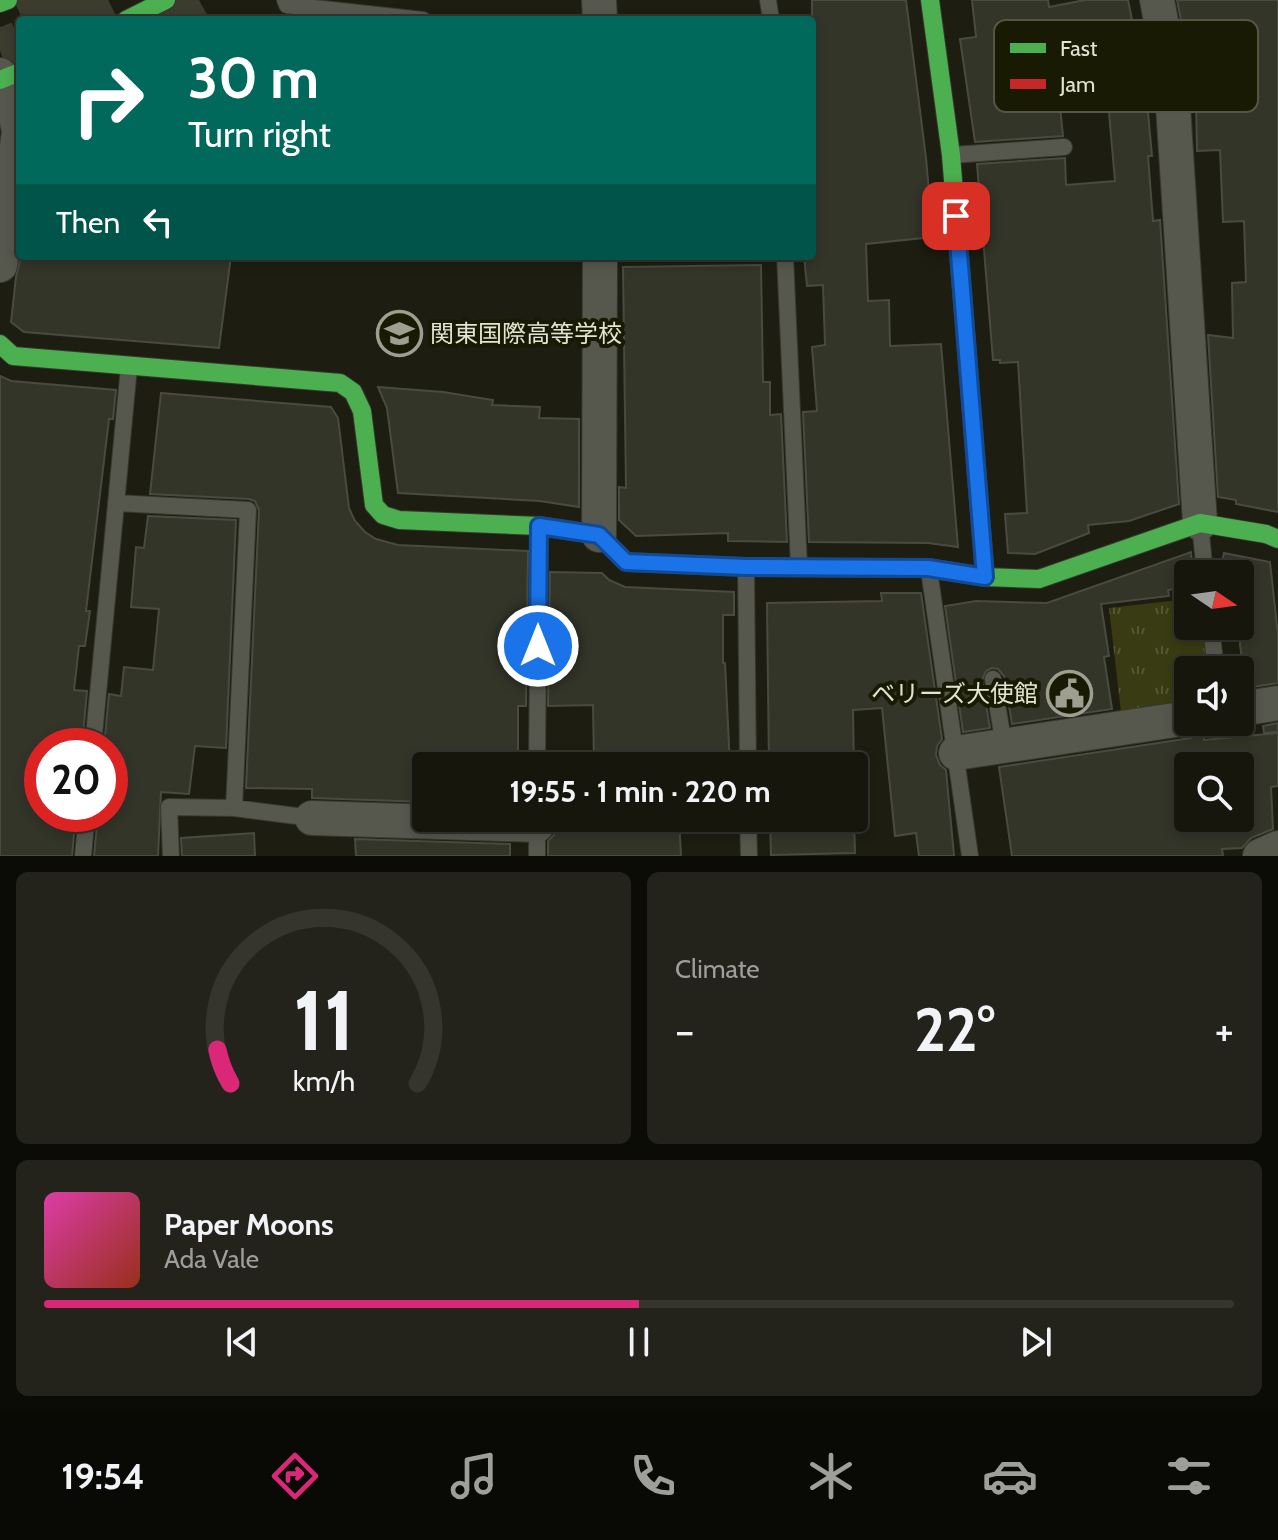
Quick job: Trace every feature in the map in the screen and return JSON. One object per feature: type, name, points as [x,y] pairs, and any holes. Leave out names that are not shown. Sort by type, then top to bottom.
[{"type":"street","points":[[0,3],[8,0]]},
{"type":"street","points":[[134,16],[166,0]]},
{"type":"street","points":[[930,0],[951,155],[985,577]]},
{"type":"street","points":[[1157,0],[1161,20]]},
{"type":"street","points":[[6,77],[16,116]]},
{"type":"street","points":[[1173,112],[1200,523]]},
{"type":"street","points":[[0,265],[16,153]]},
{"type":"street","points":[[599,535],[600,260]]},
{"type":"street","points":[[0,344],[13,356],[340,383],[353,392],[362,411],[374,505],[383,515],[399,520],[539,526],[599,535],[626,562],[746,567],[928,568],[985,577],[1039,579],[1200,523],[1266,534],[1278,539]]},
{"type":"street","points":[[1254,707],[1278,703]]},
{"type":"street","points":[[956,753],[1174,720]]},
{"type":"street","points":[[312,818],[537,833]]},
{"type":"lane","points":[[285,0],[287,5],[387,16]]},
{"type":"lane","points":[[951,155],[1064,147]]},
{"type":"lane","points":[[785,260],[799,567]]},
{"type":"lane","points":[[95,728],[129,366]]},
{"type":"lane","points":[[116,503],[248,510],[234,808]]},
{"type":"lane","points":[[1200,523],[1204,560]]},
{"type":"lane","points":[[537,752],[539,526]]},
{"type":"lane","points":[[746,567],[748,752]]},
{"type":"lane","points":[[928,568],[970,856]]},
{"type":"lane","points":[[993,679],[1004,746]]},
{"type":"lane","points":[[171,856],[169,807],[234,808],[312,818]]},
{"type":"lane","points":[[83,856],[85,832]]},
{"type":"lane","points":[[748,832],[749,856]]},
{"type":"green space","points":[[1174,601],[1174,640],[1204,640],[1205,656],[1174,656],[1174,706],[1121,712],[1109,608]]},
{"type":"building","points":[[812,0],[906,0],[933,237],[866,244],[868,301],[889,300],[890,346],[941,344],[958,547],[928,543],[809,542],[803,412],[817,411],[812,347],[825,345],[823,285],[807,286],[804,260],[816,260],[816,16],[812,16]]},
{"type":"building","points":[[972,0],[1048,0],[1049,7],[1085,0],[1128,0],[1132,20],[994,20],[994,112],[1061,112],[1063,136],[975,142],[960,39],[976,37]]},
{"type":"building","points":[[1177,0],[1278,0],[1278,512],[1236,504],[1236,500],[1218,497],[1208,335],[1233,338],[1232,283],[1246,282],[1244,221],[1223,222],[1220,150],[1197,151],[1196,112],[1258,112],[1258,20],[1181,20]]},
{"type":"building","points":[[1109,112],[1148,112],[1153,221],[1160,220],[1179,504],[1129,521],[1088,525],[1089,533],[1035,554],[1008,553],[1005,514],[1027,513],[1018,362],[1000,363],[1000,360],[993,360],[977,164],[1065,158],[1066,185],[1115,181]]},
{"type":"building","points":[[20,260],[230,260],[219,348],[24,332],[11,322]]},
{"type":"building","points":[[761,265],[763,382],[770,382],[770,415],[781,414],[787,542],[728,541],[728,533],[636,536],[619,520],[619,487],[626,488],[623,267]]},
{"type":"building","points":[[0,376],[11,381],[116,390],[113,419],[109,419],[86,611],[90,611],[85,646],[79,646],[74,690],[87,691],[84,728],[24,728],[24,832],[74,832],[72,856],[0,856]]},
{"type":"building","points":[[378,387],[443,392],[493,400],[492,405],[540,407],[539,418],[579,419],[579,507],[540,501],[398,493],[387,408]]},
{"type":"building","points":[[161,393],[331,407],[338,418],[349,508],[365,532],[376,539],[398,545],[528,551],[526,706],[518,706],[518,752],[412,752],[412,802],[312,798],[312,789],[246,788],[259,510],[255,501],[249,499],[150,494]]},
{"type":"building","points":[[148,516],[236,520],[226,748],[195,746],[189,794],[161,792],[158,856],[94,856],[96,832],[128,832],[128,728],[106,728],[109,694],[121,696],[124,667],[153,670],[159,609],[131,607],[136,547],[144,548]]},
{"type":"building","points":[[1191,552],[1192,560],[1174,560],[1174,589],[1168,590],[1169,596],[1101,604],[1109,656],[1104,657],[1112,709],[1012,724],[1004,676],[998,669],[992,668],[986,671],[982,680],[990,728],[963,732],[945,606],[976,601],[1047,603]]},
{"type":"building","points":[[1224,553],[1270,562],[1278,635],[1278,683],[1254,687],[1254,656],[1242,656],[1240,640],[1254,640],[1254,560],[1222,560]]},
{"type":"building","points":[[550,572],[602,573],[625,587],[734,592],[734,615],[723,615],[729,752],[594,752],[593,705],[548,706]]},
{"type":"building","points":[[881,593],[921,593],[942,739],[936,755],[946,770],[954,856],[919,856],[916,833],[895,836],[882,708],[853,710],[854,752],[769,752],[767,603],[882,601]]},
{"type":"building","points":[[1278,723],[1278,732],[1264,733],[1263,726]]},
{"type":"building","points":[[1278,733],[1278,786],[1271,787],[1273,829],[1251,838],[1242,848],[1222,849],[1223,856],[1012,856],[999,767],[1195,736],[1204,736],[1204,740]]},
{"type":"building","points":[[555,832],[680,832],[681,856],[548,856],[548,841]]},
{"type":"building","points":[[770,832],[854,832],[855,853],[771,855]]},
{"type":"building","points":[[254,833],[255,856],[182,856],[181,838]]},
{"type":"building","points":[[355,839],[510,844],[510,856],[356,856]]},
{"type":"tunnel","points":[[31,16],[65,0]]},
{"type":"tunnel","points":[[77,16],[110,0]]},
{"type":"tunnel","points":[[170,16],[199,0]]},
{"type":"tunnel","points":[[0,51],[16,45]]},
{"type":"traffic: fast","points":[[0,3],[8,0]]},
{"type":"traffic: fast","points":[[134,16],[166,0]]},
{"type":"traffic: fast","points":[[930,0],[951,155],[985,577]]},
{"type":"traffic: fast","points":[[0,80],[16,74]]},
{"type":"traffic: fast","points":[[0,344],[13,356],[340,383],[353,392],[362,411],[374,505],[383,515],[399,520],[539,526],[599,535],[613,549]]},
{"type":"traffic: fast","points":[[858,568],[928,568],[985,577],[1039,579],[1200,523],[1266,534],[1278,539]]},
{"type":"traffic: jam","points":[[613,549],[626,562],[858,568]]},
{"type":"place","name":"関東国際高等学校","points":[[399,333]]},
{"type":"place","name":"ベリーズ大使館","points":[[1069,693]]},
{"type":"route","points":[[538,646],[539,526],[599,535],[626,562],[746,567],[928,568],[985,577],[956,216]]}]
